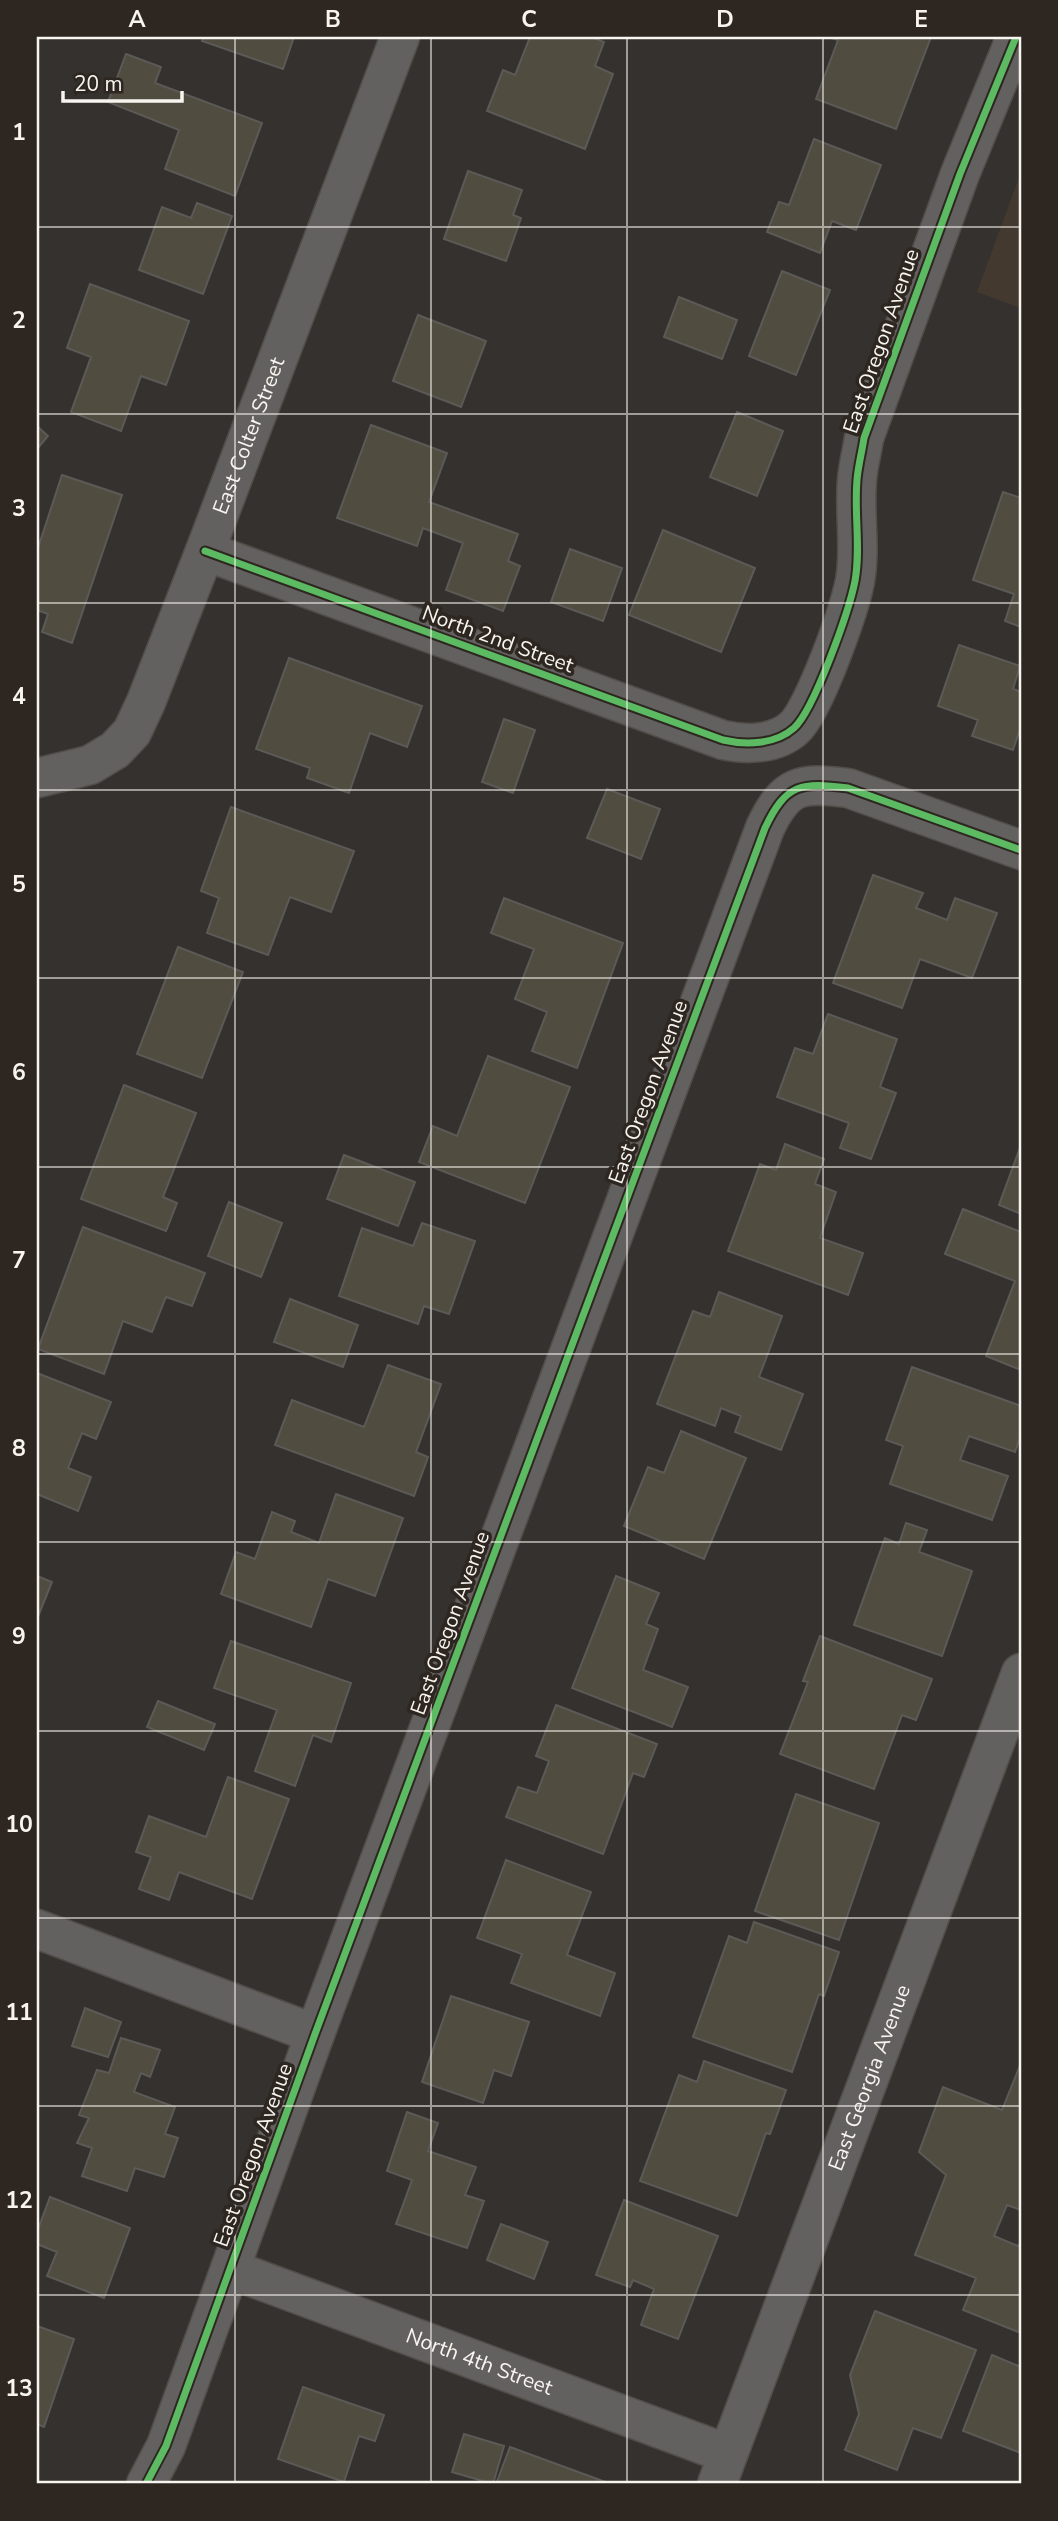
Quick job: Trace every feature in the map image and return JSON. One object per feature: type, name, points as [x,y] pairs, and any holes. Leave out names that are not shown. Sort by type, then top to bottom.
[{"type":"street","name":"East Colter Street","points":[[37,778],[90,765],[115,750],[132,732],[205,551],[400,37]]},
{"type":"street","name":"East Oregon Avenue","points":[[781,736],[793,729],[810,704],[843,619],[855,581],[857,481],[864,438],[960,174],[1016,37]]},
{"type":"street","name":"North 2nd Street","points":[[205,551],[723,740],[739,744],[762,743],[781,736]]},
{"type":"street","name":"East Oregon Avenue","points":[[146,2484],[166,2446],[315,2034],[774,809],[802,785],[821,784],[848,788],[1021,850]]},
{"type":"street","name":"East Georgia Avenue","points":[[722,2469],[1021,1672]]},
{"type":"street","points":[[37,1929],[315,2034]]},
{"type":"street","name":"North 4th Street","points":[[230,2269],[722,2469]]},
{"type":"shaded area","points":[[1021,172],[1021,308],[977,292]]},
{"type":"building","points":[[204,37],[294,37],[283,69],[202,41]]},
{"type":"building","points":[[530,37],[591,37],[604,42],[595,66],[613,74],[585,149],[487,111],[503,70],[515,75]]},
{"type":"building","points":[[828,37],[931,37],[896,129],[816,99],[838,40]]},
{"type":"building","points":[[126,54],[161,67],[155,83],[262,123],[235,196],[165,169],[179,130],[108,102]]},
{"type":"building","points":[[814,139],[881,165],[856,230],[832,221],[820,253],[767,232],[779,202],[789,205]]},
{"type":"building","points":[[468,171],[522,190],[513,215],[521,218],[506,261],[444,239]]},
{"type":"building","points":[[197,203],[232,216],[203,294],[139,270],[162,207],[191,218]]},
{"type":"building","points":[[782,271],[830,290],[796,375],[749,356]]},
{"type":"building","points":[[90,284],[189,321],[166,385],[141,376],[121,431],[71,412],[91,357],[67,348]]},
{"type":"building","points":[[679,297],[737,320],[722,359],[664,337]]},
{"type":"building","points":[[418,315],[486,341],[461,407],[393,381]]},
{"type":"building","points":[[737,412],[783,431],[757,496],[710,477]]},
{"type":"building","points":[[371,425],[447,453],[429,502],[518,534],[508,561],[520,566],[503,611],[446,590],[463,543],[423,528],[417,546],[337,518]]},
{"type":"building","points":[[37,426],[48,436],[37,449]]},
{"type":"building","points":[[62,475],[122,495],[72,643],[42,632],[48,614],[37,610],[37,551]]},
{"type":"building","points":[[1003,492],[1021,498],[1021,627],[1005,621],[1014,594],[973,580]]},
{"type":"building","points":[[663,530],[755,568],[721,652],[629,615]]},
{"type":"building","points":[[570,549],[622,568],[603,621],[551,602]]},
{"type":"building","points":[[959,645],[1020,666],[1013,689],[1021,692],[1021,726],[1013,750],[972,736],[978,720],[938,706]]},
{"type":"building","points":[[289,658],[422,706],[407,747],[370,733],[349,793],[307,778],[310,768],[256,749]]},
{"type":"building","points":[[504,719],[535,730],[513,793],[482,782]]},
{"type":"building","points":[[607,789],[660,809],[641,859],[587,838]]},
{"type":"building","points":[[231,807],[354,851],[331,912],[290,897],[268,955],[207,933],[219,898],[201,891]]},
{"type":"building","points":[[873,875],[923,893],[916,908],[947,920],[955,898],[997,913],[972,978],[920,959],[902,1008],[833,983]]},
{"type":"building","points":[[504,898],[623,943],[577,1068],[532,1051],[547,1012],[515,999],[534,949],[491,933]]},
{"type":"building","points":[[178,947],[243,972],[202,1078],[137,1054]]},
{"type":"building","points":[[828,1014],[897,1039],[880,1087],[896,1093],[871,1159],[840,1148],[849,1123],[777,1097],[795,1048],[813,1054]]},
{"type":"building","points":[[488,1056],[570,1087],[525,1203],[419,1162],[433,1126],[457,1136]]},
{"type":"building","points":[[124,1085],[196,1113],[163,1197],[177,1203],[166,1231],[81,1199]]},
{"type":"building","points":[[785,1144],[824,1159],[815,1184],[836,1192],[820,1238],[863,1253],[848,1295],[728,1251],[760,1164],[776,1170]]},
{"type":"building","points":[[1021,1145],[1021,1214],[999,1205]]},
{"type":"building","points":[[344,1155],[415,1182],[398,1226],[327,1199]]},
{"type":"building","points":[[229,1202],[282,1223],[261,1277],[208,1256]]},
{"type":"building","points":[[963,1209],[1021,1232],[1021,1370],[986,1356],[1015,1281],[945,1254]]},
{"type":"building","points":[[422,1223],[475,1241],[449,1314],[424,1306],[418,1324],[339,1296],[362,1228],[413,1246]]},
{"type":"building","points":[[83,1227],[205,1273],[192,1306],[166,1297],[152,1332],[123,1321],[104,1374],[38,1349]]},
{"type":"building","points":[[719,1292],[782,1316],[759,1377],[803,1394],[781,1450],[735,1432],[741,1416],[721,1408],[715,1426],[657,1404],[693,1311],[710,1317]]},
{"type":"building","points":[[290,1299],[358,1325],[343,1367],[274,1342]]},
{"type":"building","points":[[388,1365],[441,1384],[416,1452],[428,1457],[414,1496],[275,1445],[292,1400],[364,1427]]},
{"type":"building","points":[[912,1367],[1021,1406],[1021,1434],[1015,1452],[969,1436],[960,1460],[1008,1476],[992,1520],[890,1484],[903,1446],[886,1440]]},
{"type":"building","points":[[37,1373],[111,1402],[96,1439],[82,1433],[68,1468],[91,1477],[78,1511],[37,1494]]},
{"type":"building","points":[[681,1431],[746,1458],[704,1559],[624,1526],[648,1467],[664,1473]]},
{"type":"building","points":[[336,1494],[403,1518],[375,1596],[328,1579],[311,1627],[221,1594],[236,1552],[255,1559],[272,1512],[295,1521],[291,1532],[319,1543]]},
{"type":"building","points":[[906,1523],[927,1530],[919,1552],[972,1571],[942,1656],[854,1625],[885,1538],[899,1544]]},
{"type":"building","points":[[37,1576],[52,1582],[37,1619]]},
{"type":"building","points":[[616,1576],[659,1593],[646,1624],[658,1629],[643,1670],[688,1687],[672,1727],[572,1688]]},
{"type":"building","points":[[820,1636],[932,1679],[916,1720],[902,1715],[874,1789],[780,1754],[808,1682],[803,1681]]},
{"type":"building","points":[[231,1641],[351,1683],[331,1742],[313,1735],[295,1786],[255,1771],[277,1710],[214,1688]]},
{"type":"building","points":[[158,1701],[215,1724],[204,1750],[147,1727]]},
{"type":"building","points":[[556,1705],[657,1744],[644,1777],[633,1773],[603,1854],[506,1817],[518,1787],[537,1793],[549,1761],[536,1756]]},
{"type":"building","points":[[228,1777],[289,1799],[252,1899],[179,1872],[169,1900],[139,1889],[151,1857],[136,1852],[149,1816],[206,1837]]},
{"type":"building","points":[[796,1794],[879,1823],[839,1940],[755,1911]]},
{"type":"building","points":[[506,1860],[591,1892],[567,1955],[615,1973],[600,2016],[511,1983],[522,1954],[477,1938]]},
{"type":"building","points":[[754,1922],[839,1952],[824,1996],[819,1994],[792,2072],[693,2037],[729,1936],[747,1943]]},
{"type":"building","points":[[451,1996],[529,2022],[511,2076],[494,2070],[483,2103],[422,2082]]},
{"type":"building","points":[[85,2008],[121,2022],[108,2057],[72,2046]]},
{"type":"building","points":[[121,2038],[160,2050],[150,2077],[141,2073],[134,2092],[175,2107],[165,2134],[178,2138],[164,2177],[135,2168],[127,2191],[82,2176],[92,2148],[77,2143],[89,2118],[79,2115],[97,2070],[109,2073]]},
{"type":"building","points":[[704,2061],[786,2090],[770,2134],[766,2133],[737,2216],[640,2181],[679,2075],[697,2082]]},
{"type":"building","points":[[1021,2063],[1021,2210],[1007,2205],[994,2236],[1018,2246],[1021,2242],[1021,2333],[963,2310],[976,2278],[915,2255],[946,2175],[919,2152],[943,2087],[1002,2110]]},
{"type":"building","points":[[407,2112],[438,2123],[428,2151],[476,2167],[465,2195],[484,2201],[467,2248],[396,2224],[412,2180],[387,2171]]},
{"type":"building","points":[[50,2197],[130,2228],[104,2298],[47,2276],[57,2252],[37,2244],[37,2232]]},
{"type":"building","points":[[624,2200],[718,2236],[678,2339],[641,2325],[654,2289],[633,2280],[630,2287],[596,2275]]},
{"type":"building","points":[[501,2224],[548,2242],[534,2279],[487,2260]]},
{"type":"building","points":[[875,2311],[976,2350],[941,2438],[913,2428],[897,2470],[845,2450],[859,2414],[850,2375]]},
{"type":"building","points":[[37,2326],[74,2339],[44,2427],[37,2424]]},
{"type":"building","points":[[992,2355],[1021,2367],[1021,2453],[963,2431]]},
{"type":"building","points":[[303,2387],[384,2415],[375,2441],[359,2436],[344,2482],[278,2459]]},
{"type":"building","points":[[464,2434],[504,2446],[493,2484],[452,2472]]},
{"type":"building","points":[[510,2447],[611,2484],[496,2484]]},
{"type":"cycle path","points":[[205,551],[723,740],[760,742],[786,734],[802,718],[811,702],[846,614],[857,569],[857,480],[864,438],[960,174],[1016,37]]},
{"type":"cycle path","points":[[146,2484],[166,2446],[315,2034],[765,828],[773,813],[780,802],[797,789],[819,785],[848,788],[1021,850]]}]
